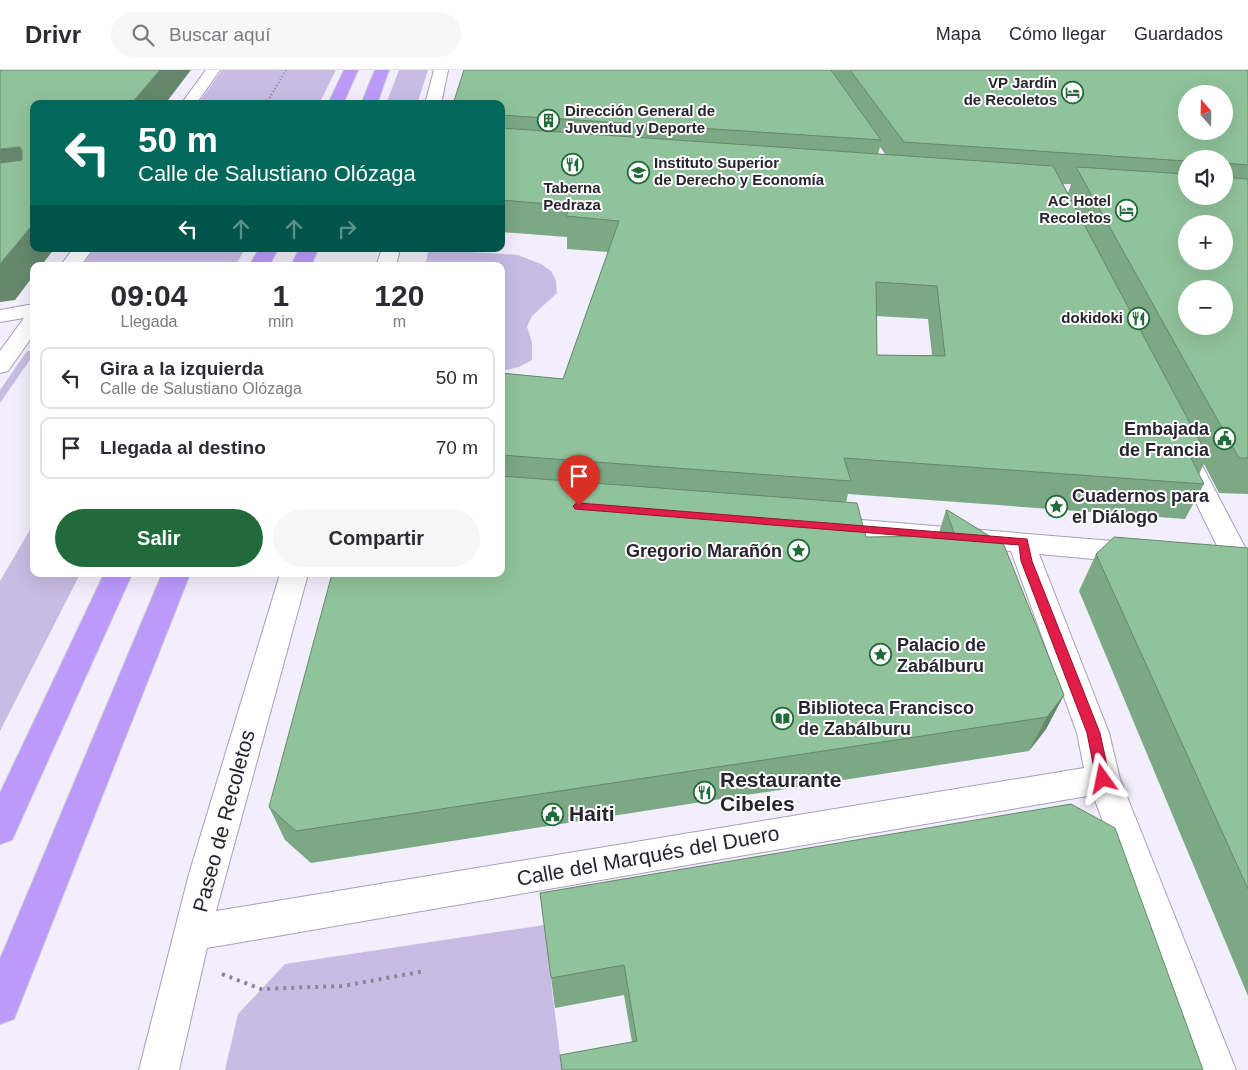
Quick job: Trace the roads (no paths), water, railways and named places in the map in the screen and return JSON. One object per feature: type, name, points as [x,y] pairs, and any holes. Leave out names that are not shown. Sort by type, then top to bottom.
[{"type":"highway","points":[[337,100],[352,70]]},
{"type":"highway","points":[[370,100],[382,70]]},
{"type":"highway","points":[[0,830],[117,577]]},
{"type":"highway","points":[[0,1005],[175,577]]},
{"type":"street","points":[[191,100],[213,70]]},
{"type":"street","points":[[434,100],[441,70]]},
{"type":"street","points":[[0,316],[30,311]]},
{"type":"street","points":[[0,366],[30,325]]},
{"type":"street","points":[[1173,432],[1244,562]]},
{"type":"street","points":[[807,525],[1024,542],[1165,556]]},
{"type":"street","points":[[1024,542],[1027,561],[1093,733],[1103,779],[1216,1070]]},
{"type":"street","points":[[1212,560],[1244,562]]},
{"type":"street","name":"Paseo de Recoletos","points":[[159,1070],[206,874],[293,577]]},
{"type":"street","name":"Calle del Marqués del Duero","points":[[193,933],[1103,779]]},
{"type":"place","name":"VP Jardín de Recoletos","points":[[1073,92]]},
{"type":"place","name":"Dirección General de Juventud y Deporte","points":[[549,120]]},
{"type":"place","name":"Taberna Pedraza","points":[[572,165]]},
{"type":"place","name":"Instituto Superior de Derecho y Economía","points":[[638,172]]},
{"type":"place","name":"AC Hotel Recoletos","points":[[1127,210]]},
{"type":"place","name":"dokidoki","points":[[1139,318]]},
{"type":"place","name":"Embajada de Francia","points":[[1225,439]]},
{"type":"place","name":"Cuadernos para el Diálogo","points":[[1056,506]]},
{"type":"place","name":"Gregorio Marañón","points":[[798,551]]},
{"type":"place","name":"Palacio de Zabálburu","points":[[881,655]]},
{"type":"place","name":"Biblioteca Francisco de Zabálburu","points":[[782,718]]},
{"type":"place","name":"Restaurante Cibeles","points":[[704,792]]},
{"type":"place","name":"Haiti","points":[[553,814]]}]
